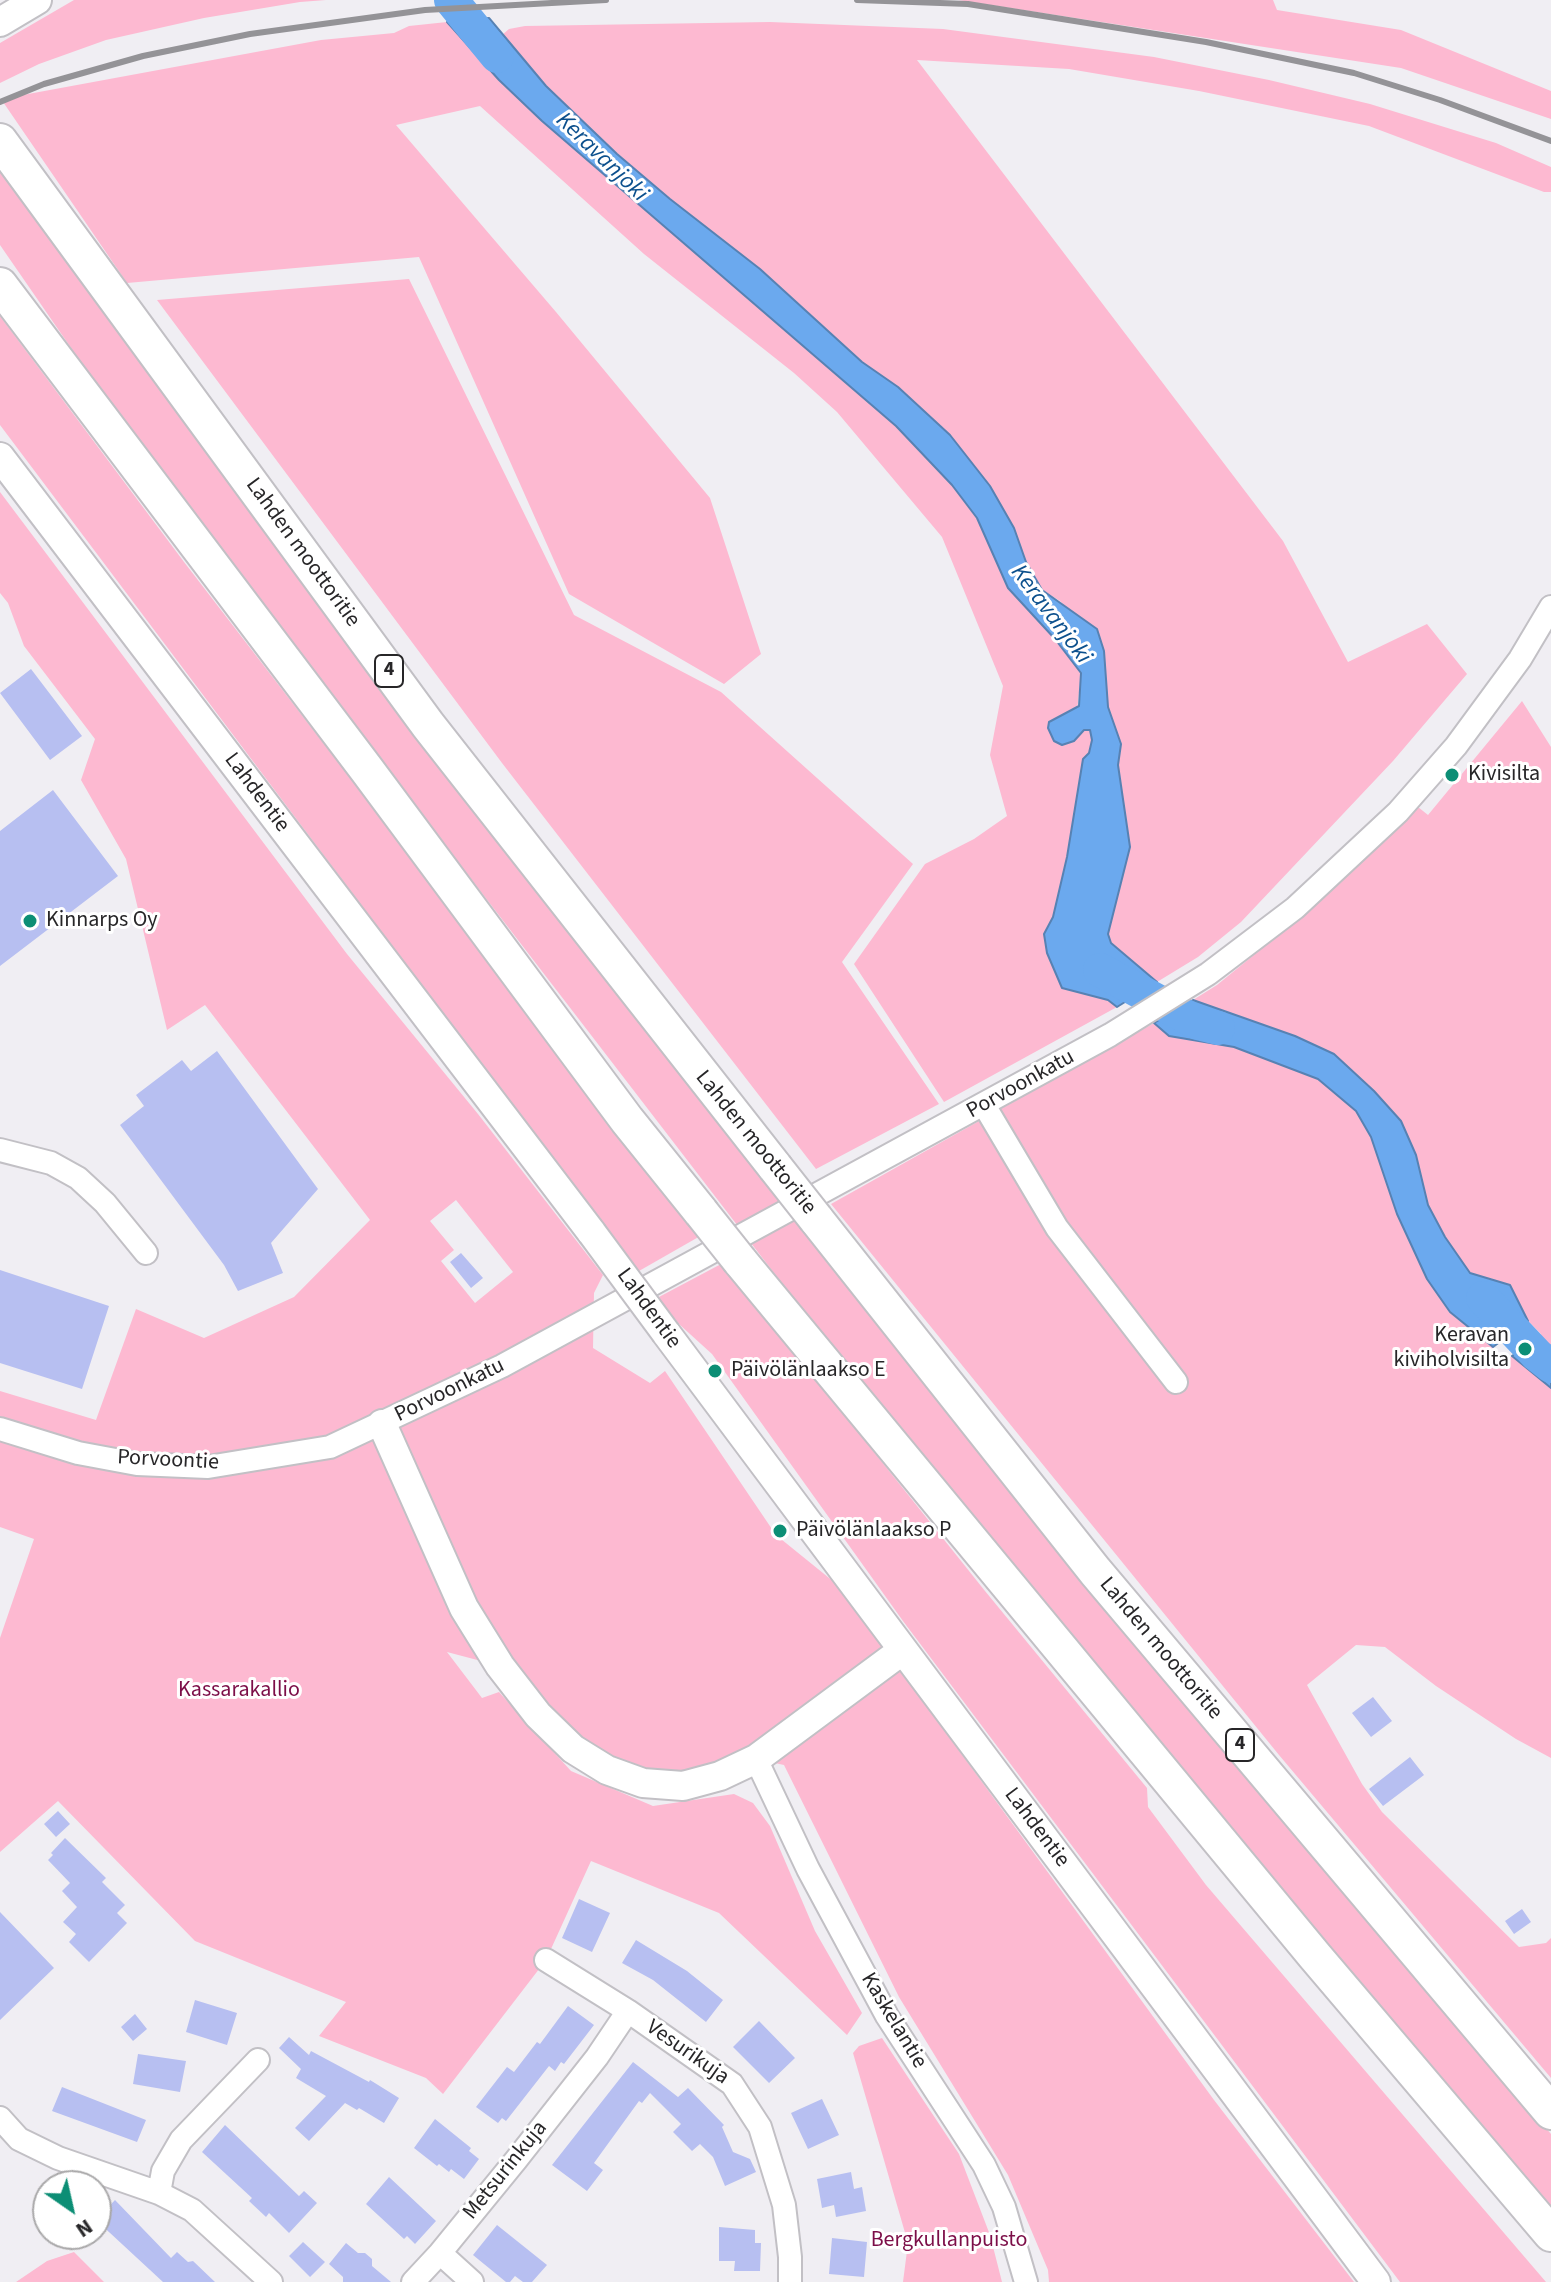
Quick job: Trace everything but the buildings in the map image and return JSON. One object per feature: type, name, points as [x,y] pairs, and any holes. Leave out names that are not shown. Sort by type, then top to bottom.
[{"type":"highway","name":"Lahden moottoritie","points":[[8,153],[428,725],[775,1167],[1095,1571],[1551,2112]]},
{"type":"highway","points":[[0,285],[377,782],[627,1120],[1314,1955],[1551,2234]]},
{"type":"main road","points":[[0,22],[37,0]]},
{"type":"main road","name":"Lahdentie","points":[[0,457],[592,1233],[1376,2282]]},
{"type":"main road","points":[[382,1424],[464,1608],[500,1666],[538,1715],[573,1749],[607,1770],[643,1783],[683,1786],[720,1776],[756,1759],[903,1650]]},
{"type":"street","name":"Porvoonkatu","points":[[382,1424],[502,1366],[984,1105],[1110,1035],[1208,974],[1295,908],[1398,812],[1456,746],[1520,659],[1551,607]]},
{"type":"street","points":[[984,1105],[1057,1228],[1176,1382]]},
{"type":"street","points":[[0,1150],[51,1163],[78,1178],[105,1203],[146,1253]]},
{"type":"street","name":"Porvoontie","points":[[0,1429],[78,1453],[137,1464],[208,1467],[330,1447],[382,1424]]},
{"type":"street","name":"Kaskelantie","points":[[756,1759],[808,1869],[887,2016],[984,2165],[1004,2207],[1026,2282]]},
{"type":"street","name":"Vesurikuja","points":[[546,1960],[628,2011],[732,2084],[760,2127],[784,2205],[790,2282]]},
{"type":"street","name":"Metsurinkuja","points":[[413,2282],[440,2253],[597,2057],[628,2011]]},
{"type":"street","points":[[159,2193],[163,2171],[181,2140],[258,2060]]},
{"type":"street","points":[[0,2118],[19,2139],[58,2158],[159,2193],[192,2210],[271,2282]]},
{"type":"street","points":[[440,2253],[472,2282]]},
{"type":"green space","points":[[74,0],[326,0],[204,18],[106,40],[39,64],[0,83],[0,43]]},
{"type":"green space","points":[[958,0],[1273,0],[1277,10],[1401,30],[1551,91],[1551,119],[1401,68]]},
{"type":"green space","points":[[447,22],[499,80],[542,121],[896,426],[952,485],[977,519],[1008,588],[1055,639],[1081,673],[1074,741],[1084,730],[1090,729],[1092,740],[1089,753],[1083,760],[1067,857],[1053,917],[1044,935],[1117,1007],[944,1102],[854,964],[925,864],[974,839],[1007,816],[990,755],[1003,686],[942,537],[837,412],[794,373],[644,254],[480,106],[396,125],[710,498],[761,654],[724,684],[569,594],[419,257],[127,283],[1,99],[321,40],[394,33],[409,26]]},
{"type":"green space","points":[[770,22],[943,29],[1154,57],[1370,104],[1496,143],[1551,167],[1551,192],[1544,192],[1369,126],[1199,91],[1069,69],[917,60],[1283,541],[1348,662],[1427,624],[1467,674],[1393,761],[1241,922],[1198,957],[1157,982],[1111,943],[1108,934],[1130,847],[1118,765],[1121,744],[1108,707],[1104,651],[1060,601],[1042,590],[1026,562],[1014,528],[950,435],[898,387],[862,362],[760,269],[617,154],[546,86],[502,35],[509,29],[525,26]]},
{"type":"green space","points":[[0,170],[146,367],[828,1264],[1208,1729],[1551,2134],[1551,2211],[960,1507],[784,1286],[388,771],[109,403],[0,245]]},
{"type":"green space","points":[[409,279],[574,615],[721,692],[913,864],[842,962],[939,1104],[816,1169],[502,763],[157,300]]},
{"type":"green space","points":[[0,316],[184,562],[702,1235],[639,1271],[586,1204],[0,425]]},
{"type":"green space","name":"Kassarakallio","points":[[0,492],[347,954],[478,1114],[603,1275],[594,1293],[593,1348],[650,1383],[665,1371],[776,1535],[839,1586],[1214,2100],[1354,2282],[1049,2282],[1048,2270],[1008,2175],[899,1997],[784,1765],[756,1759],[720,1776],[607,1770],[500,1666],[447,1652],[482,1698],[499,1692],[571,1771],[653,1806],[734,1794],[753,1803],[770,1826],[815,1931],[862,2013],[847,2035],[719,1913],[591,1861],[546,1960],[443,2094],[426,2078],[319,2036],[346,2002],[195,1941],[58,1801],[0,1852],[0,1638],[34,1539],[0,1527],[0,1391],[96,1420],[136,1309],[204,1338],[294,1297],[370,1220],[205,1005],[167,1030],[126,859],[81,780],[95,739],[24,646],[8,603],[0,593]],"holes":[[[456,1200],[513,1272],[475,1303],[441,1261],[454,1250],[430,1221]]]},
{"type":"green space","points":[[1522,701],[1551,747],[1551,1347],[1538,1337],[1541,1334],[1528,1321],[1510,1285],[1470,1273],[1445,1237],[1428,1205],[1416,1155],[1401,1121],[1374,1091],[1334,1054],[1295,1036],[1193,1000],[1217,985],[1309,910],[1418,807],[1428,815]]},
{"type":"green space","points":[[1154,1023],[1169,1036],[1234,1047],[1318,1079],[1356,1111],[1371,1137],[1427,1279],[1449,1312],[1493,1347],[1505,1361],[1512,1356],[1551,1388],[1551,1758],[1516,1739],[1436,1686],[1385,1647],[1356,1645],[1307,1685],[1362,1784],[1382,1812],[1519,1947],[1546,1943],[1551,1938],[1551,2078],[1279,1755],[831,1204]]},
{"type":"green space","points":[[723,1263],[1147,1788],[1148,1807],[1206,1885],[1546,2282],[1400,2282],[903,1621],[712,1354],[680,1325],[657,1298]]},
{"type":"green space","name":"Bergkullanpuisto","points":[[882,2038],[959,2154],[990,2235],[1002,2282],[903,2282],[908,2243],[853,2053],[859,2046]]},
{"type":"green space","points":[[74,2252],[104,2282],[16,2282],[47,2261]]},
{"type":"water","points":[[489,18],[546,86],[617,154],[760,269],[862,362],[898,387],[950,435],[990,486],[1014,528],[1026,562],[1042,590],[1097,629],[1104,651],[1108,707],[1121,744],[1118,765],[1130,847],[1108,934],[1111,943],[1157,982],[1117,1007],[1108,1000],[1062,988],[1047,953],[1044,934],[1053,917],[1067,857],[1083,759],[1089,753],[1092,740],[1090,730],[1084,730],[1074,741],[1062,745],[1054,741],[1048,728],[1049,722],[1079,706],[1081,673],[1055,639],[1008,588],[977,518],[952,485],[896,426],[542,121],[499,80],[447,22]]},
{"type":"water","points":[[1193,1000],[1295,1036],[1334,1054],[1374,1091],[1401,1121],[1416,1155],[1428,1205],[1445,1237],[1470,1273],[1510,1285],[1528,1321],[1493,1347],[1450,1312],[1427,1279],[1397,1214],[1371,1137],[1356,1111],[1318,1079],[1234,1047],[1169,1036],[1154,1023]]},
{"type":"water","points":[[1538,1337],[1551,1347],[1551,1388],[1512,1356]]},
{"type":"waterway","name":"Keravanjoki","points":[[451,0],[497,56]]},
{"type":"waterway","name":"Keravanjoki","points":[[1100,970],[1198,1023],[1218,1028]]},
{"type":"waterway","name":"Keravanjoki","points":[[1483,1298],[1551,1366]]},
{"type":"railway","points":[[0,102],[44,84],[143,56],[250,34],[425,10],[606,0]]},
{"type":"railway","points":[[857,0],[968,4],[1206,42],[1354,73],[1440,100],[1551,141]]},
{"type":"place","name":"Kivisilta","points":[[1452,775]]},
{"type":"place","name":"Kinnarps Oy","points":[[30,921]]},
{"type":"place","name":"Keravan kiviholvisilta","points":[[1525,1349]]},
{"type":"place","name":"Päivölänlaakso E","points":[[715,1371]]},
{"type":"place","name":"Päivölänlaakso P","points":[[780,1531]]}]
